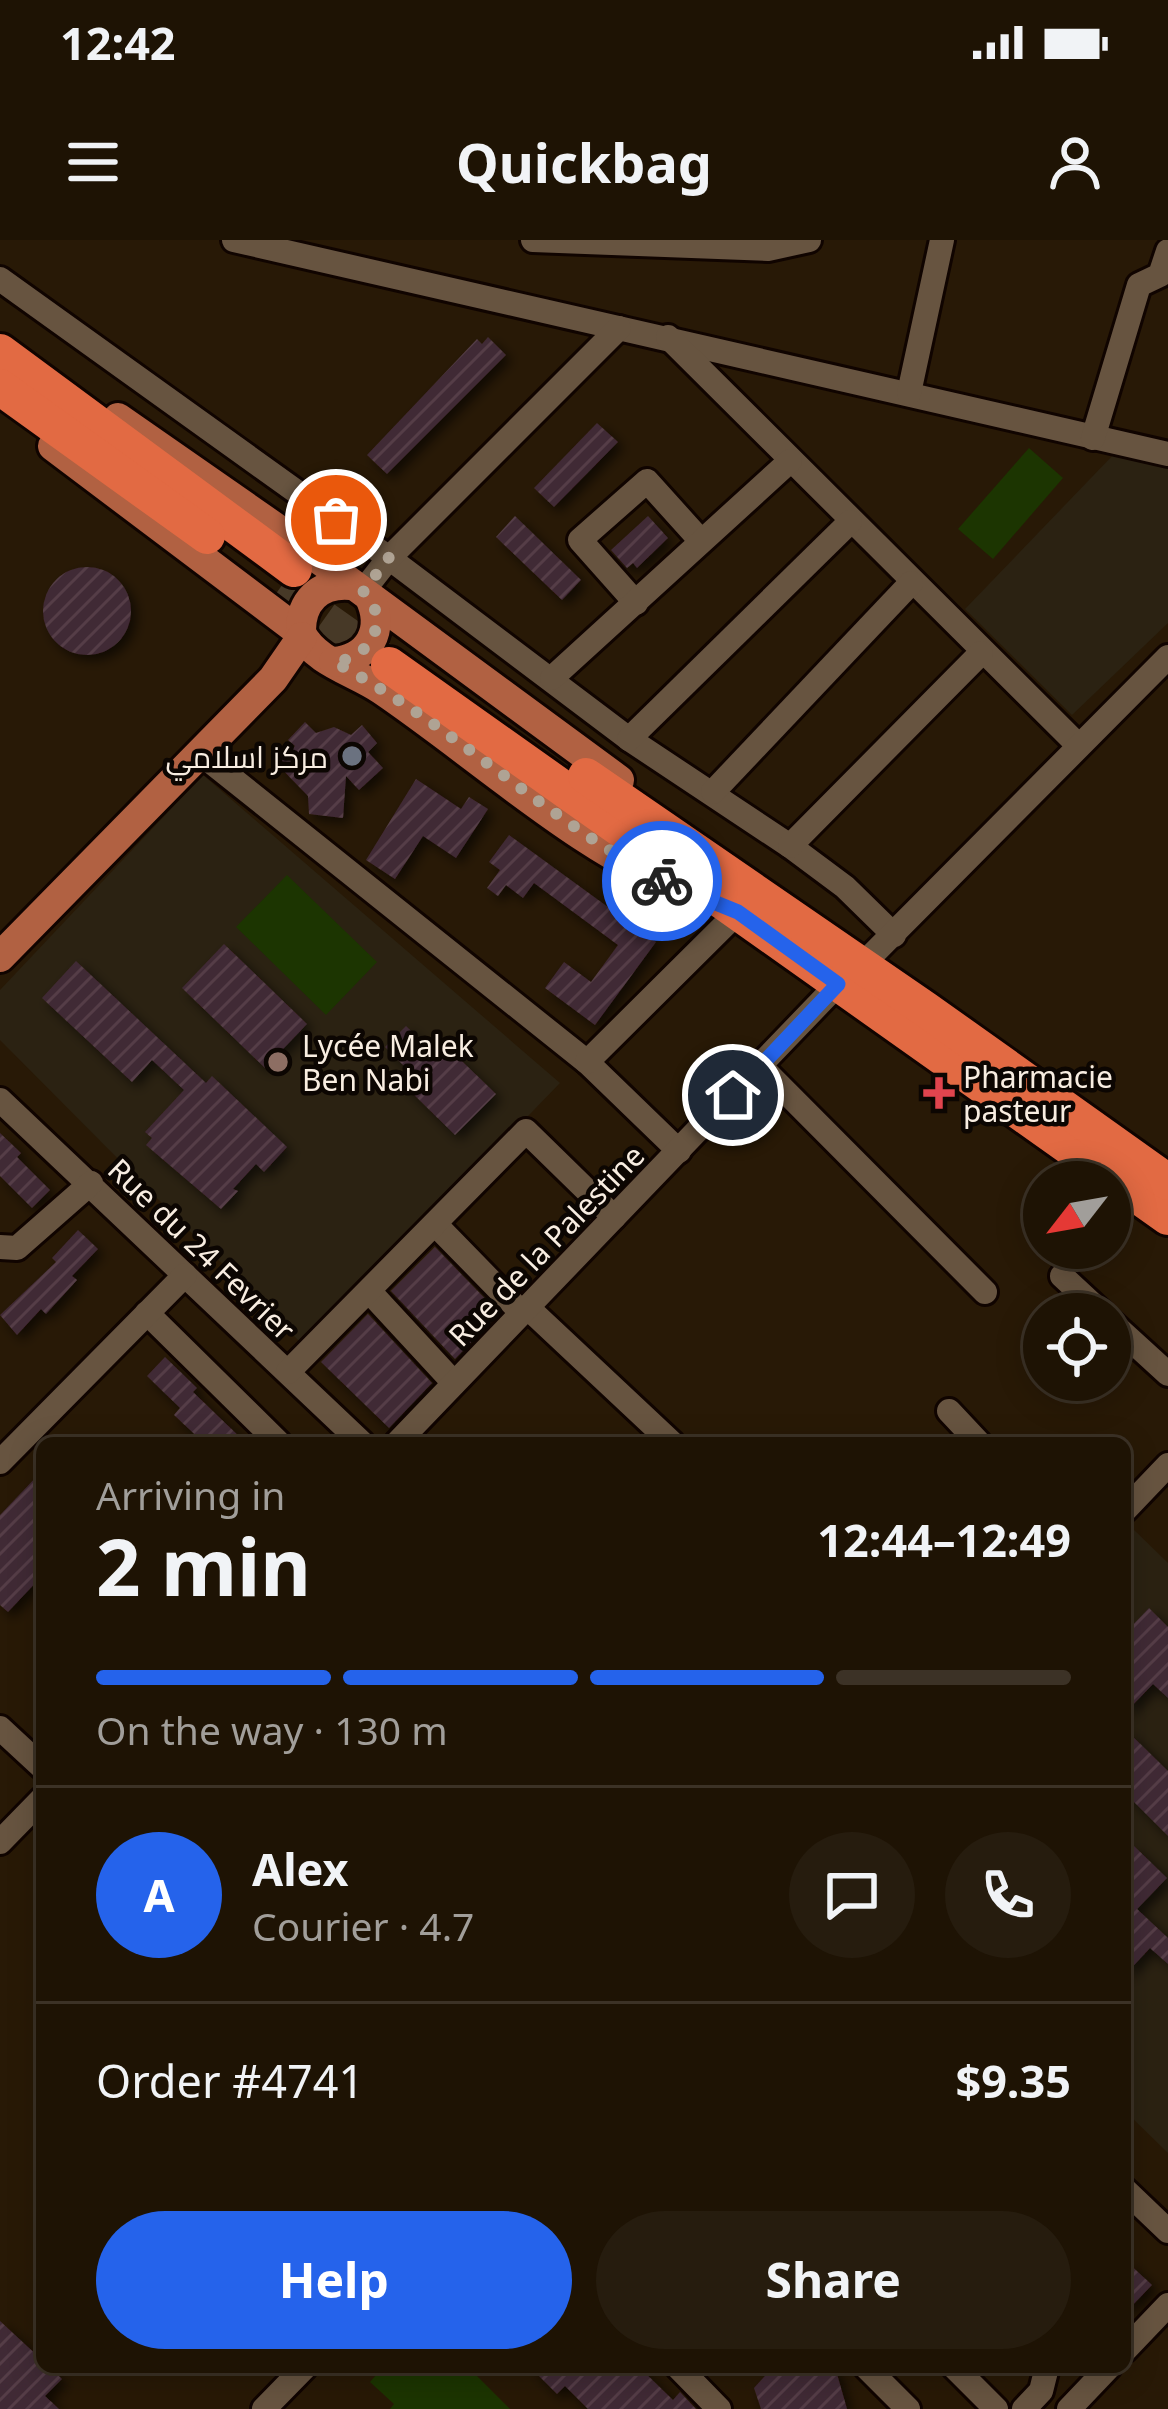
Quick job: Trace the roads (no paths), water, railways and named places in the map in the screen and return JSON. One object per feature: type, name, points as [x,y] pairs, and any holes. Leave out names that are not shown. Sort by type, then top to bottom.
[{"type":"highway","points":[[0,352],[287,579],[0,387]]},
{"type":"highway","points":[[1168,1182],[849,975],[738,912],[396,655],[784,912],[849,975],[1168,1217]]},
{"type":"main road","points":[[0,336],[286,535],[714,851],[784,912]]},
{"type":"main road","points":[[0,406],[315,648],[628,863],[738,912]]},
{"type":"main road","points":[[315,648],[302,615],[312,596],[330,586],[361,592]]},
{"type":"main road","points":[[315,648],[358,656],[377,623],[361,592]]},
{"type":"main road","points":[[0,957],[274,679],[315,648]]},
{"type":"street","points":[[234,240],[1168,454]]},
{"type":"street","points":[[533,240],[768,249],[808,240]]},
{"type":"street","points":[[909,393],[941,240]]},
{"type":"street","points":[[1093,438],[1139,285],[1160,275],[1168,251]]},
{"type":"street","points":[[0,279],[389,558],[629,739],[845,886],[893,935]]},
{"type":"street","points":[[361,592],[389,558],[620,328]]},
{"type":"street","points":[[668,338],[1078,745]]},
{"type":"street","points":[[552,678],[790,461]]},
{"type":"street","points":[[636,603],[580,541],[646,481],[700,541]]},
{"type":"street","points":[[629,739],[850,522]]},
{"type":"street","points":[[713,792],[911,583]]},
{"type":"street","points":[[790,846],[981,653]]},
{"type":"street","name":"Rue de la Palestine","points":[[403,1437],[849,975],[1168,657]]},
{"type":"street","points":[[200,754],[587,1062],[679,1151]]},
{"type":"street","points":[[587,1062],[738,912]]},
{"type":"street","points":[[760,1066],[986,1292]]},
{"type":"street","name":"Rue du 24 Fevrier","points":[[0,1100],[356,1437]]},
{"type":"street","points":[[287,1372],[526,1131],[614,1217]]},
{"type":"street","points":[[0,1246],[17,1248],[91,1184]]},
{"type":"street","points":[[435,1224],[665,1437]]},
{"type":"street","points":[[0,1462],[185,1275]]},
{"type":"street","points":[[1062,1276],[1080,1293]]},
{"type":"street","points":[[369,1292],[454,1383]]},
{"type":"street","points":[[146,1313],[273,1437]]},
{"type":"street","points":[[1131,1340],[1168,1374]]},
{"type":"street","points":[[949,1412],[973,1437]]},
{"type":"street","points":[[1131,1504],[1168,1465]]},
{"type":"street","points":[[0,1728],[36,1761]]},
{"type":"street","points":[[0,1842],[36,1805]]},
{"type":"street","points":[[1131,2196],[1168,2231]]},
{"type":"street","points":[[1131,2344],[1168,2305]]},
{"type":"street","points":[[264,2409],[299,2373]]},
{"type":"street","points":[[684,2373],[718,2409]]},
{"type":"street","points":[[872,2373],[908,2409]]},
{"type":"street","points":[[960,2373],[996,2409]]},
{"type":"street","points":[[1024,2409],[1041,2390],[1045,2373]]},
{"type":"street","points":[[1069,2409],[1103,2373]]},
{"type":"tunnel","points":[[280,588],[389,665]]},
{"type":"place","name":"مركز اسلامي","points":[[352,756]]},
{"type":"place","name":"Lycée Malek Ben Nabi","points":[[278,1062]]},
{"type":"place","name":"Pharmacie pasteur","points":[[939,1093]]}]
